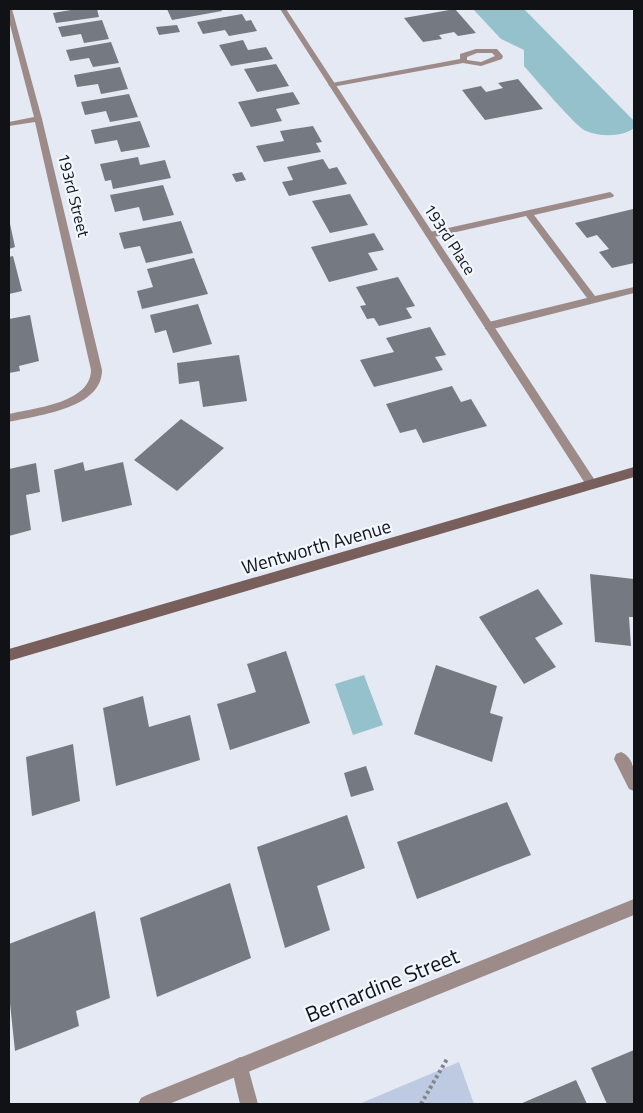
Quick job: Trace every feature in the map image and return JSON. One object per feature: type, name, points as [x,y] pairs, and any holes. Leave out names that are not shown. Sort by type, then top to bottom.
[{"type":"street","name":"193rd Street","points":[[9,9],[96,356],[97,374],[90,390],[71,401],[9,418]]},
{"type":"street","name":"193rd Place","points":[[283,9],[592,485]]},
{"type":"street","points":[[332,84],[464,61]]},
{"type":"street","points":[[9,124],[38,119]]},
{"type":"street","points":[[430,235],[610,195]]},
{"type":"street","points":[[528,213],[593,300]]},
{"type":"street","points":[[489,326],[634,290]]},
{"type":"street","name":"Wentworth Avenue","points":[[9,655],[634,472]]},
{"type":"street","points":[[621,759],[634,784]]},
{"type":"street","name":"Bernardine Street","points":[[147,1104],[634,907]]},
{"type":"street","points":[[240,1066],[249,1104]]},
{"type":"path","points":[[421,1104],[448,1059]]},
{"type":"shaded area","points":[[473,9],[524,9],[634,121],[634,128],[624,133],[604,135],[591,133],[581,128],[524,66],[524,50],[501,39]]},
{"type":"shaded area","points":[[364,675],[383,725],[353,735],[335,684]]},
{"type":"shaded area","points":[[459,1062],[474,1104],[359,1104]]},
{"type":"building","points":[[71,9],[97,9],[99,17],[56,23],[53,13]]},
{"type":"building","points":[[167,9],[221,9],[222,11],[172,20]]},
{"type":"building","points":[[455,9],[476,33],[458,36],[454,32],[439,35],[442,39],[423,42],[404,18]]},
{"type":"building","points":[[242,14],[246,21],[251,20],[257,31],[229,36],[225,30],[203,34],[197,22]]},
{"type":"building","points":[[102,20],[109,39],[84,43],[81,34],[62,37],[58,27]]},
{"type":"building","points":[[177,25],[180,32],[159,35],[156,27]]},
{"type":"building","points":[[243,40],[248,50],[266,47],[273,59],[231,66],[219,45]]},
{"type":"building","points":[[111,42],[119,63],[93,67],[89,58],[70,61],[66,50]]},
{"type":"building","points":[[276,64],[289,86],[257,92],[244,69]]},
{"type":"building","points":[[120,67],[128,89],[101,94],[98,84],[77,87],[74,75]]},
{"type":"building","points":[[518,79],[543,109],[485,120],[462,90],[481,86],[486,92],[503,88],[498,83]]},
{"type":"building","points":[[293,92],[300,104],[276,109],[282,121],[251,127],[238,102]]},
{"type":"building","points":[[129,94],[138,117],[110,122],[106,111],[85,115],[81,102]]},
{"type":"building","points":[[140,121],[150,147],[121,152],[117,140],[95,144],[91,130]]},
{"type":"building","points":[[313,126],[322,142],[316,143],[321,152],[264,162],[256,146],[284,141],[280,131]]},
{"type":"building","points":[[138,157],[140,165],[165,160],[171,178],[113,189],[111,180],[105,181],[100,164]]},
{"type":"building","points":[[323,159],[329,169],[337,167],[347,184],[289,196],[282,182],[293,180],[287,167]]},
{"type":"building","points":[[242,172],[246,180],[236,182],[232,174]]},
{"type":"building","points":[[163,185],[174,215],[143,221],[139,207],[115,212],[110,195]]},
{"type":"building","points":[[350,194],[368,225],[330,233],[312,201]]},
{"type":"building","points":[[633,209],[634,263],[612,268],[599,252],[609,249],[597,235],[587,238],[575,223]]},
{"type":"building","points":[[9,219],[15,247],[9,249]]},
{"type":"building","points":[[181,221],[193,253],[146,263],[140,246],[124,249],[119,233]]},
{"type":"building","points":[[374,233],[384,250],[368,253],[378,270],[329,282],[311,247]]},
{"type":"building","points":[[13,256],[22,291],[9,294],[9,257]]},
{"type":"building","points":[[194,258],[208,294],[142,309],[137,291],[153,287],[147,269]]},
{"type":"building","points":[[398,277],[415,306],[406,308],[412,318],[379,326],[374,318],[367,319],[360,306],[366,305],[356,287]]},
{"type":"building","points":[[198,304],[212,344],[173,353],[166,330],[155,333],[150,315]]},
{"type":"building","points":[[30,315],[39,361],[19,366],[20,371],[9,373],[9,319]]},
{"type":"building","points":[[430,327],[446,355],[435,357],[443,370],[374,387],[360,360],[394,352],[386,338]]},
{"type":"building","points":[[239,355],[247,401],[203,407],[199,381],[179,384],[177,363]]},
{"type":"building","points":[[452,386],[461,402],[471,399],[487,426],[423,443],[416,429],[400,433],[386,404]]},
{"type":"building","points":[[181,419],[224,448],[177,491],[134,460]]},
{"type":"building","points":[[83,462],[85,471],[123,462],[132,505],[62,522],[54,470]]},
{"type":"building","points":[[36,463],[40,492],[26,495],[31,530],[9,536],[9,469]]},
{"type":"building","points":[[590,574],[634,579],[634,617],[629,617],[631,646],[595,642]]},
{"type":"building","points":[[538,589],[563,624],[535,638],[556,667],[524,684],[479,617]]},
{"type":"building","points":[[286,651],[310,723],[230,750],[217,704],[256,692],[247,664]]},
{"type":"building","points":[[436,665],[497,686],[490,713],[503,717],[492,762],[414,734]]},
{"type":"building","points":[[143,696],[149,727],[190,715],[200,760],[116,786],[103,708]]},
{"type":"building","points":[[73,744],[80,801],[32,816],[26,757]]},
{"type":"building","points":[[366,766],[374,790],[351,797],[344,773]]},
{"type":"building","points":[[507,802],[531,855],[417,899],[397,842]]},
{"type":"building","points":[[347,815],[365,868],[317,886],[330,930],[285,948],[257,847]]},
{"type":"building","points":[[230,883],[251,958],[157,997],[140,918]]},
{"type":"building","points":[[95,911],[110,998],[76,1011],[79,1026],[15,1051],[9,994],[9,944]]},
{"type":"building","points":[[634,1050],[634,1104],[607,1104],[591,1068]]},
{"type":"building","points":[[576,1080],[587,1104],[520,1104]]}]
